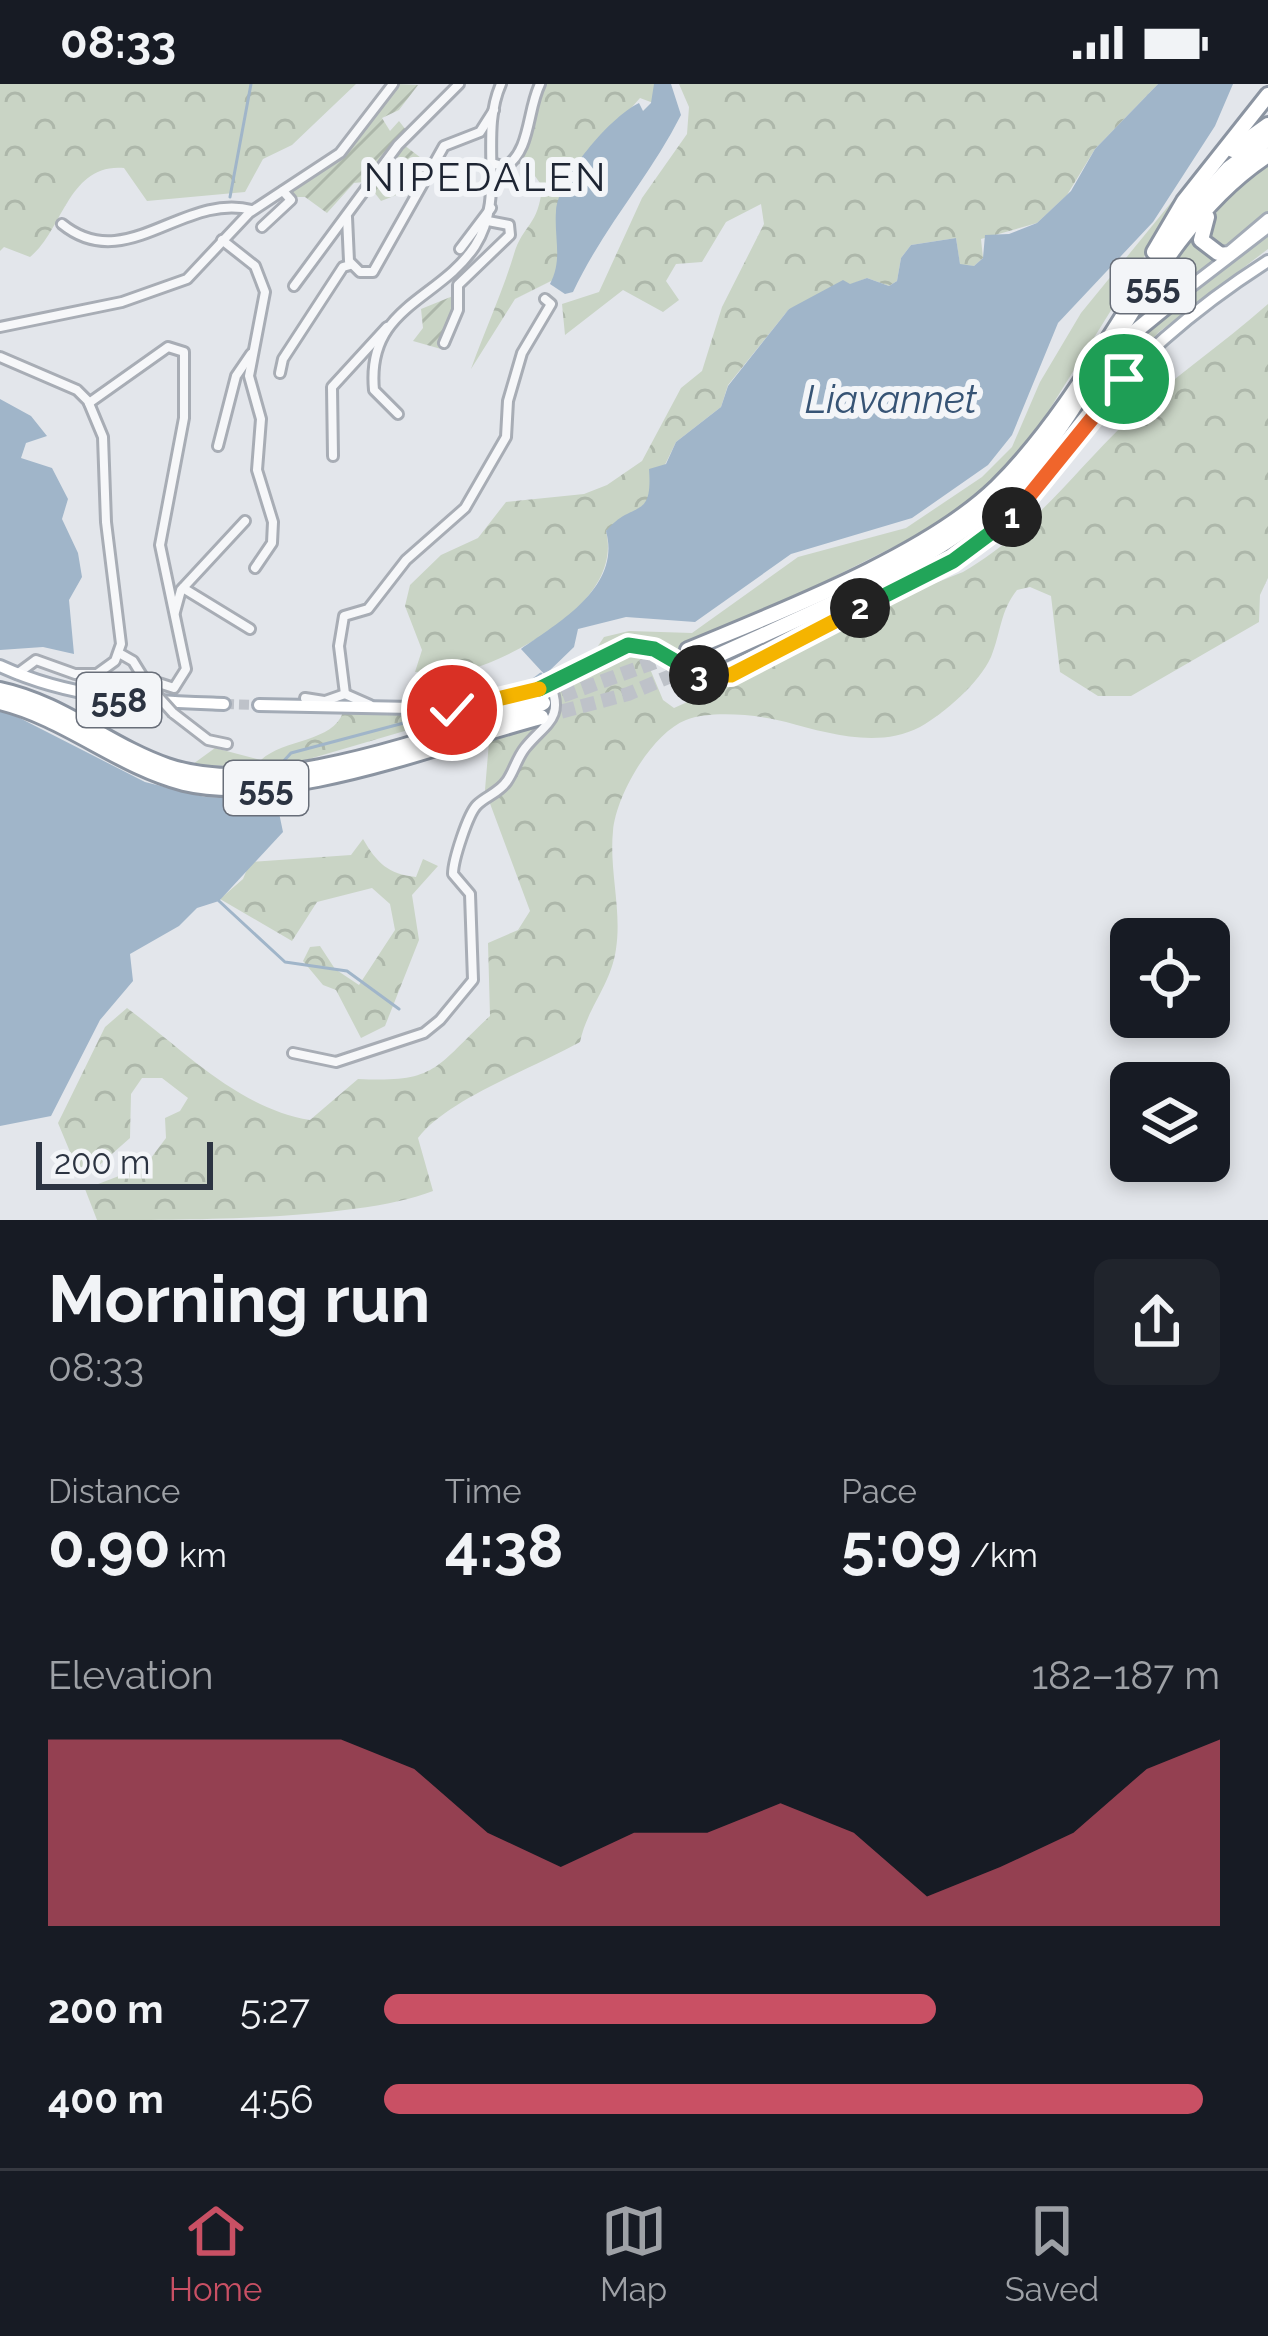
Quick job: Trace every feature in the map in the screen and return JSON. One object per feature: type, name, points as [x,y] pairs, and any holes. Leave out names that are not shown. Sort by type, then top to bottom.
[{"type":"highway","name":"555","points":[[1101,345],[1171,222],[1268,94]]},
{"type":"highway","name":"555","points":[[1205,173],[1268,124]]},
{"type":"highway","name":"555","points":[[688,650],[869,567],[963,516],[1023,459],[1207,191],[1268,139]]},
{"type":"highway","name":"555","points":[[704,662],[971,526],[1020,481],[1196,223],[1268,155]]},
{"type":"highway","name":"555","points":[[1218,254],[1203,244],[1203,224],[1249,168]]},
{"type":"highway","name":"555","points":[[1068,414],[1132,332],[1186,290]]},
{"type":"highway","name":"555","points":[[2,693],[45,704],[167,766],[230,778],[302,770],[542,710]]},
{"type":"main road","points":[[1218,254],[1268,226]]},
{"type":"main road","points":[[1186,290],[1246,249],[1268,226]]},
{"type":"main road","points":[[259,705],[452,710],[550,684],[597,656],[633,645],[654,649],[700,676],[731,675],[953,561],[1022,508],[1082,425],[1152,351],[1268,261]]},
{"type":"main road","name":"558","points":[[0,666],[92,698],[224,704]]},
{"type":"street","points":[[0,326],[168,289],[188,279],[254,210],[340,153],[393,84]]},
{"type":"street","points":[[294,286],[398,145],[459,84]]},
{"type":"street","points":[[398,414],[374,390],[375,362],[388,327],[413,299],[466,258],[488,221],[495,108],[501,84]]},
{"type":"street","points":[[491,161],[501,168],[520,153],[529,107],[540,84]]},
{"type":"street","points":[[280,373],[305,322],[343,267],[350,265],[366,274],[376,270],[444,146],[480,133],[495,108]]},
{"type":"street","points":[[262,226],[291,200],[283,191]]},
{"type":"street","points":[[62,224],[87,242],[110,245],[170,222],[238,207],[254,210]]},
{"type":"street","points":[[460,249],[491,207]]},
{"type":"street","points":[[347,217],[350,265]]},
{"type":"street","points":[[444,343],[458,310],[458,285],[510,235],[507,224],[488,221]]},
{"type":"street","points":[[222,240],[250,260],[262,280],[265,298],[249,381],[261,419],[256,470],[273,522],[272,543],[255,568]]},
{"type":"street","points":[[345,694],[339,646],[344,616],[368,609],[406,560],[465,508],[506,437],[511,391],[522,353],[551,304],[545,299]]},
{"type":"street","points":[[333,456],[332,387],[363,356],[376,333],[388,327]]},
{"type":"street","points":[[89,403],[168,347],[184,352],[184,418],[160,545],[186,661],[180,684],[168,689],[143,678]]},
{"type":"street","points":[[218,446],[236,376],[253,353]]},
{"type":"street","points":[[0,357],[77,390],[89,403],[105,448],[106,522],[119,653],[108,668],[92,675],[36,660],[17,674]]},
{"type":"street","points":[[174,620],[183,588],[245,521]]},
{"type":"street","points":[[183,588],[250,629]]},
{"type":"street","points":[[119,653],[130,658],[155,693],[200,736],[227,744]]},
{"type":"street","points":[[293,1052],[336,1062],[417,1036],[467,990],[474,975],[468,941],[470,894],[453,874],[454,848],[468,831],[473,809],[505,784],[527,746],[551,724],[556,705],[550,684]]},
{"type":"street","points":[[305,698],[324,704],[345,694]]},
{"type":"street","points":[[345,694],[371,709]]},
{"type":"green space","points":[[0,84],[356,84],[292,145],[263,159],[245,192],[147,201],[124,168],[90,176],[30,257],[4,247],[0,251]]},
{"type":"green space","points":[[397,84],[418,85],[399,110],[382,118],[390,131],[399,121],[406,130],[364,182],[354,183],[327,213],[305,197],[292,197],[289,190],[346,153]]},
{"type":"green space","points":[[540,84],[662,84],[656,104],[640,98],[611,131],[565,274],[515,299],[471,369],[540,199],[542,186],[530,169],[513,161],[530,95]]},
{"type":"green space","points":[[679,84],[1158,84],[1095,149],[1067,195],[1037,223],[981,239],[983,258],[974,266],[960,265],[956,238],[911,245],[901,258],[897,281],[889,286],[867,278],[789,309],[728,385],[721,407],[676,442],[646,504],[606,531],[607,556],[600,579],[585,600],[542,636],[493,661],[465,671],[415,672],[422,650],[405,606],[410,585],[441,555],[478,538],[506,502],[584,494],[642,461],[681,388],[702,371],[722,307],[764,224],[761,204],[726,222],[702,262],[676,264],[666,281],[679,300],[663,312],[623,290],[565,335],[562,304],[599,292],[642,198],[687,134],[689,107]]},
{"type":"green space","points":[[1268,84],[1154,241],[1038,428],[990,485],[937,525],[764,612],[935,538],[1036,453],[935,544],[778,621],[946,548],[978,528],[1043,463],[1133,335],[1268,236],[1268,249],[1159,332],[1073,424],[1014,506],[980,535],[929,565],[715,668],[648,642],[598,646],[604,637],[629,631],[692,633],[798,557],[906,528],[982,477],[1012,447],[1040,382],[1081,313]]},
{"type":"green space","points":[[404,145],[425,161],[407,191],[381,201],[371,188]]},
{"type":"green space","points":[[1268,164],[1268,214],[1227,248],[1206,243],[1220,207]]},
{"type":"green space","points":[[1195,232],[1204,251],[1227,256],[1137,319]]},
{"type":"green space","points":[[453,296],[455,312],[441,349],[413,341],[423,328],[421,309]]},
{"type":"green space","points":[[1268,304],[1268,578],[1260,595],[1259,622],[1131,696],[1098,696],[1060,672],[1051,596],[1030,587],[1017,590],[1011,598],[991,657],[970,687],[930,721],[904,734],[853,737],[736,715],[686,720],[649,751],[621,800],[612,846],[616,949],[580,1042],[470,1097],[431,1124],[418,1138],[433,1191],[401,1201],[319,1213],[97,1220],[85,1189],[145,1166],[166,1138],[165,1118],[180,1111],[188,1098],[162,1078],[142,1078],[131,1094],[130,1138],[96,1168],[78,1171],[58,1123],[105,1027],[127,1008],[236,1091],[284,1114],[310,1120],[358,1079],[405,1078],[433,1068],[490,1016],[488,943],[518,930],[530,911],[485,790],[489,742],[533,728],[578,675],[638,640],[663,700],[674,708],[694,699],[680,685],[963,572],[1009,540],[1143,406]]},
{"type":"green space","points":[[343,712],[449,718],[275,769],[193,764],[215,748],[261,760],[319,735],[338,722]]},
{"type":"green space","points":[[363,839],[379,861],[398,873],[416,877],[423,859],[438,866],[412,895],[419,940],[385,1026],[361,1038],[336,990],[323,985],[303,961],[310,947],[320,946],[335,969],[359,985],[395,930],[390,904],[372,888],[317,902],[292,941],[220,899],[243,879],[250,862],[351,855]]},
{"type":"water","points":[[654,84],[671,84],[681,115],[573,292],[565,294],[550,284],[557,257],[559,197],[600,135],[639,103],[643,111],[651,103]]},
{"type":"water","name":"Liavannet","points":[[1158,84],[1233,84],[1215,126],[1153,222],[1058,323],[1012,435],[988,465],[912,518],[791,554],[695,622],[626,617],[578,629],[574,647],[545,675],[521,649],[567,616],[595,587],[608,551],[606,531],[644,503],[649,469],[666,464],[676,442],[721,407],[728,386],[789,309],[843,280],[850,284],[867,278],[889,286],[897,281],[901,258],[911,245],[956,238],[960,264],[974,266],[983,258],[985,235],[1009,234],[1037,223],[1071,191],[1095,149]]},
{"type":"water","points":[[0,399],[31,416],[47,436],[26,443],[21,458],[52,468],[68,499],[62,519],[78,553],[82,577],[69,600],[74,654],[43,647],[0,650]]},
{"type":"water","points":[[0,708],[145,782],[205,797],[269,799],[278,808],[283,832],[219,901],[197,908],[179,926],[130,954],[133,981],[100,1020],[51,1116],[0,1126]]},
{"type":"waterway","points":[[230,197],[251,84]]},
{"type":"waterway","points":[[529,683],[541,674]]},
{"type":"waterway","points":[[281,764],[291,753],[415,720]]},
{"type":"waterway","points":[[278,808],[289,798]]},
{"type":"waterway","points":[[219,901],[285,962],[347,971],[399,1009]]},
{"type":"tunnel","points":[[543,703],[688,650]]},
{"type":"tunnel","points":[[541,717],[628,694],[704,662]]},
{"type":"tunnel","points":[[224,704],[259,705]]},
{"type":"district","name":"NIPEDALEN","points":[[486,177]]},
{"type":"route","points":[[452,710],[543,687],[597,656],[628,645],[654,649],[700,676],[724,677],[741,671],[953,561],[987,538],[1033,494],[1082,425],[1124,379]]}]
